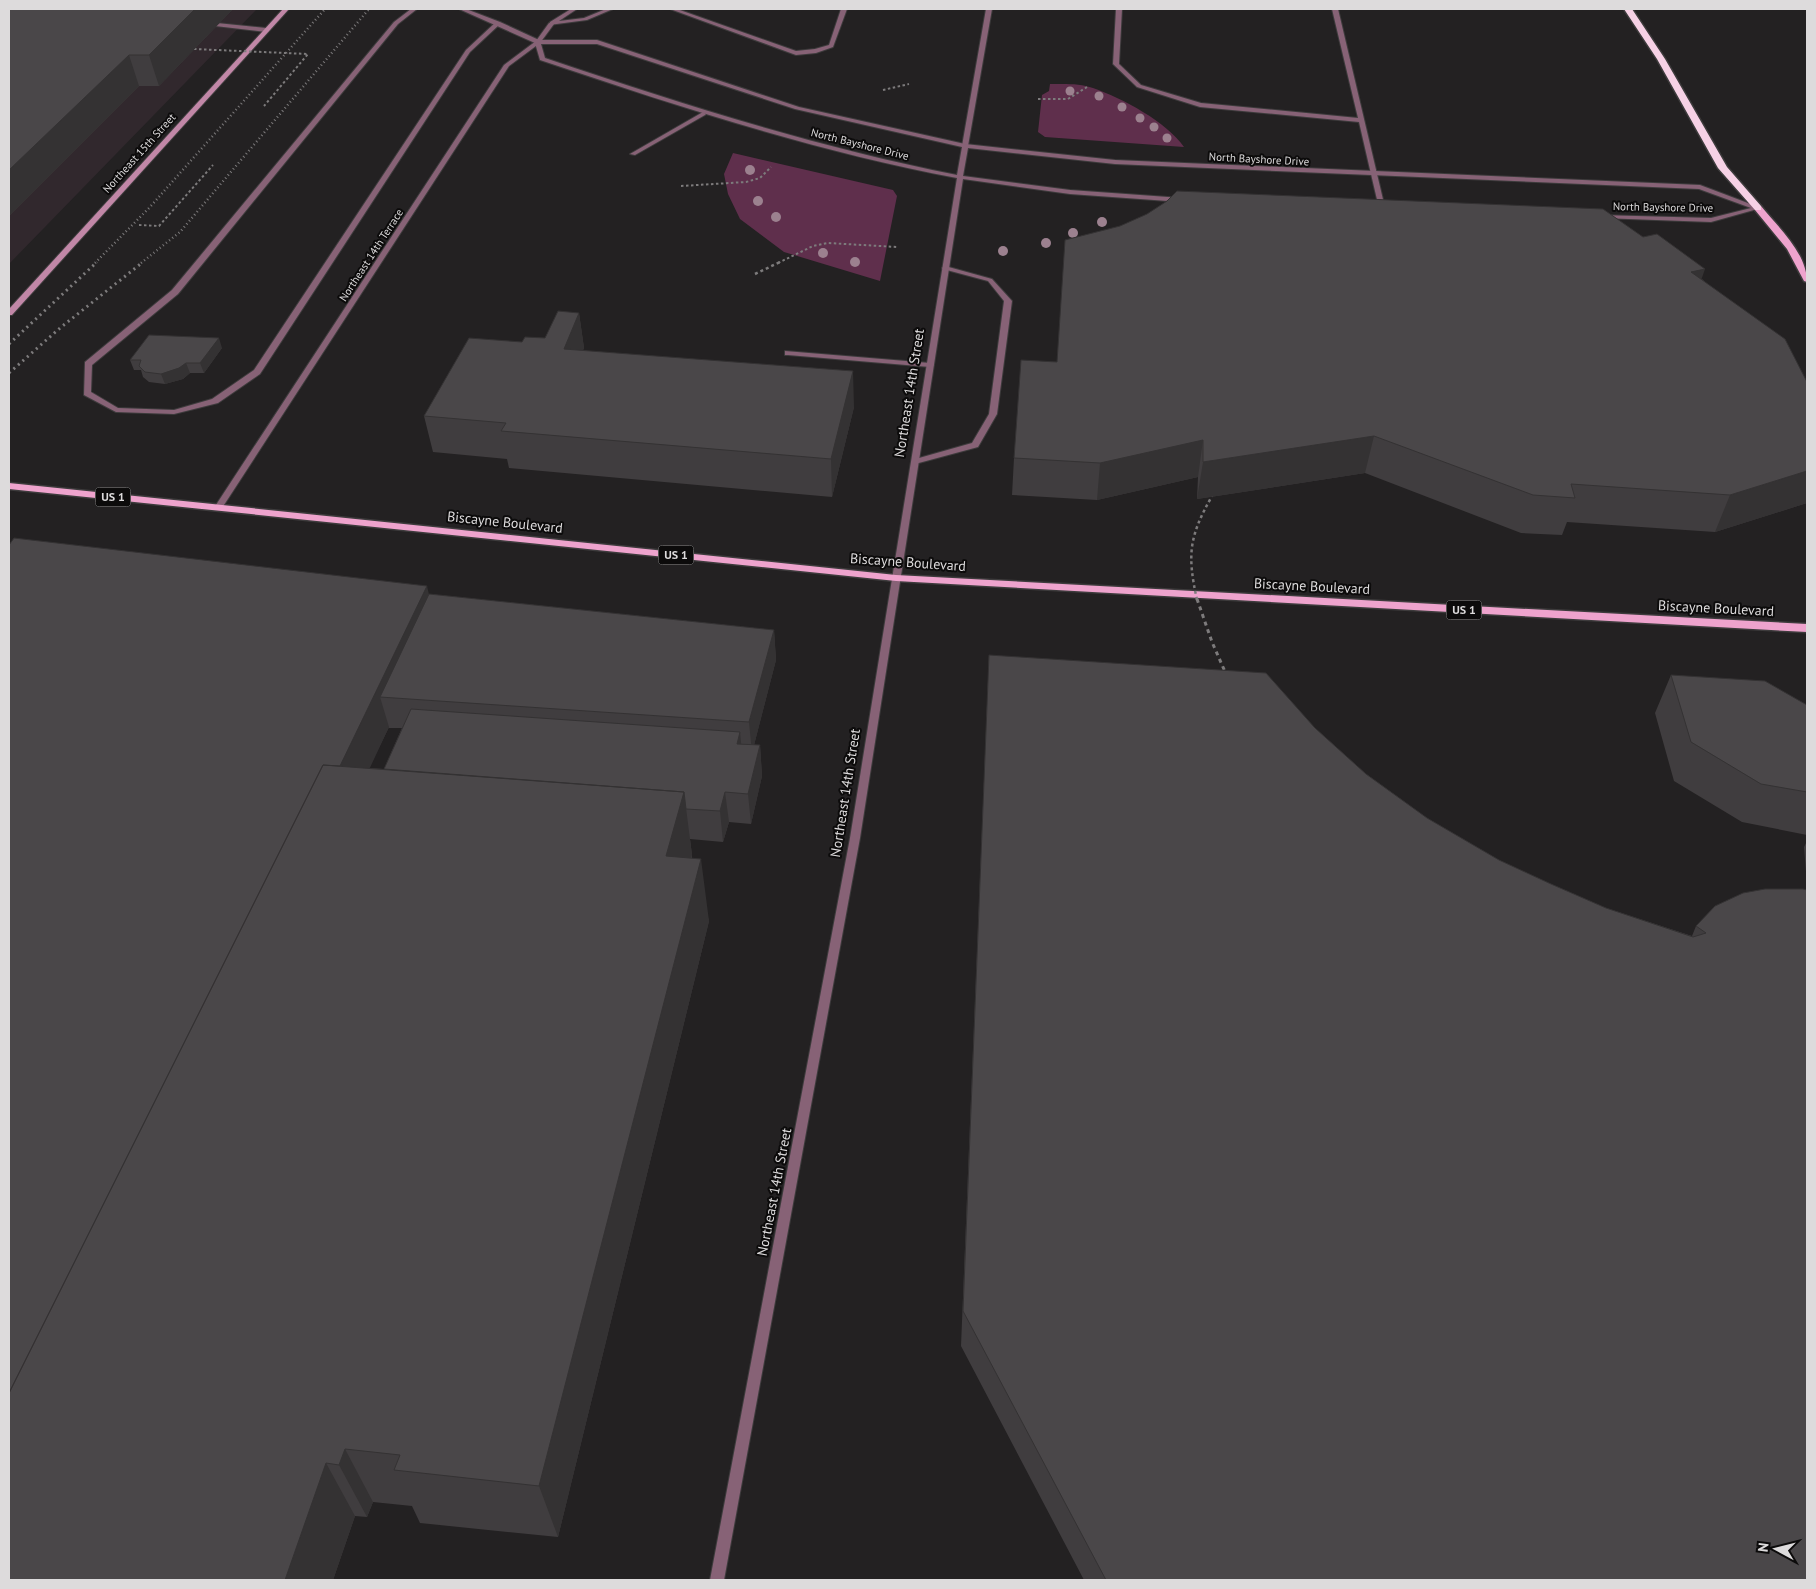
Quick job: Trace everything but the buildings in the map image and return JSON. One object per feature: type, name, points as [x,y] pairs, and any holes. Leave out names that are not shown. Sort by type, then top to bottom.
[{"type":"highway","points":[[1628,9],[1661,59],[1723,168],[1758,208]]},
{"type":"main road","name":"Northeast 15th Street","points":[[9,312],[286,9]]},
{"type":"main road","points":[[1758,208],[1791,248],[1807,279]]},
{"type":"main road","name":"Biscayne Boulevard","points":[[9,486],[896,578],[1807,628]]},
{"type":"street","points":[[414,9],[396,23],[175,292],[88,364],[87,393],[116,410],[174,412],[215,401],[257,372],[468,51],[498,23]]},
{"type":"street","name":"North Bayshore Drive","points":[[462,9],[538,42],[597,42],[797,108],[965,146],[1114,162],[1700,187],[1758,208]]},
{"type":"street","points":[[551,24],[574,9]]},
{"type":"street","points":[[551,24],[585,19],[610,9]]},
{"type":"street","points":[[673,9],[796,53],[816,51],[831,46],[844,9]]},
{"type":"street","name":"Northeast 14th Street","points":[[717,1580],[848,876],[959,177],[989,9]]},
{"type":"street","points":[[1119,9],[1116,64],[1139,86],[1200,105],[1361,120]]},
{"type":"street","points":[[1335,9],[1382,208]]},
{"type":"street","name":"Northeast 14th Terrace","points":[[218,508],[507,65],[538,42],[551,24]]},
{"type":"street","points":[[218,25],[266,30]]},
{"type":"street","name":"North Bayshore Drive","points":[[538,42],[542,58],[704,114],[873,158],[959,177],[1104,195],[1190,200]]},
{"type":"street","points":[[632,154],[704,114]]},
{"type":"street","points":[[1372,208],[1392,208]]},
{"type":"street","name":"North Bayshore Drive","points":[[1591,216],[1711,220],[1758,208]]},
{"type":"street","points":[[914,462],[975,445],[993,414],[1008,301],[990,280],[945,268]]},
{"type":"street","points":[[788,352],[930,365]]},
{"type":"path","points":[[194,49],[308,54],[264,106]]},
{"type":"path","points":[[1038,99],[1068,99],[1087,87]]},
{"type":"path","points":[[158,226],[213,165]]},
{"type":"path","points":[[681,186],[746,182],[760,178],[773,166]]},
{"type":"path","points":[[755,274],[813,246],[828,243],[897,247]]},
{"type":"path","points":[[1212,496],[1194,532],[1192,559],[1197,604],[1212,648],[1226,675]]},
{"type":"shaded area","points":[[9,9],[257,9],[9,264]]},
{"type":"shaded area","points":[[1050,84],[1083,85],[1130,104],[1167,129],[1184,147],[1045,137],[1038,132],[1042,95],[1049,91]]},
{"type":"shaded area","points":[[733,153],[893,190],[897,196],[880,281],[784,252],[740,219],[728,194],[724,174]]},
{"type":"railway","points":[[95,263],[150,207],[325,9]]},
{"type":"railway","points":[[141,263],[180,232],[369,9]]},
{"type":"railway","points":[[9,344],[97,262]]},
{"type":"railway","points":[[9,373],[60,328],[143,262]]}]
